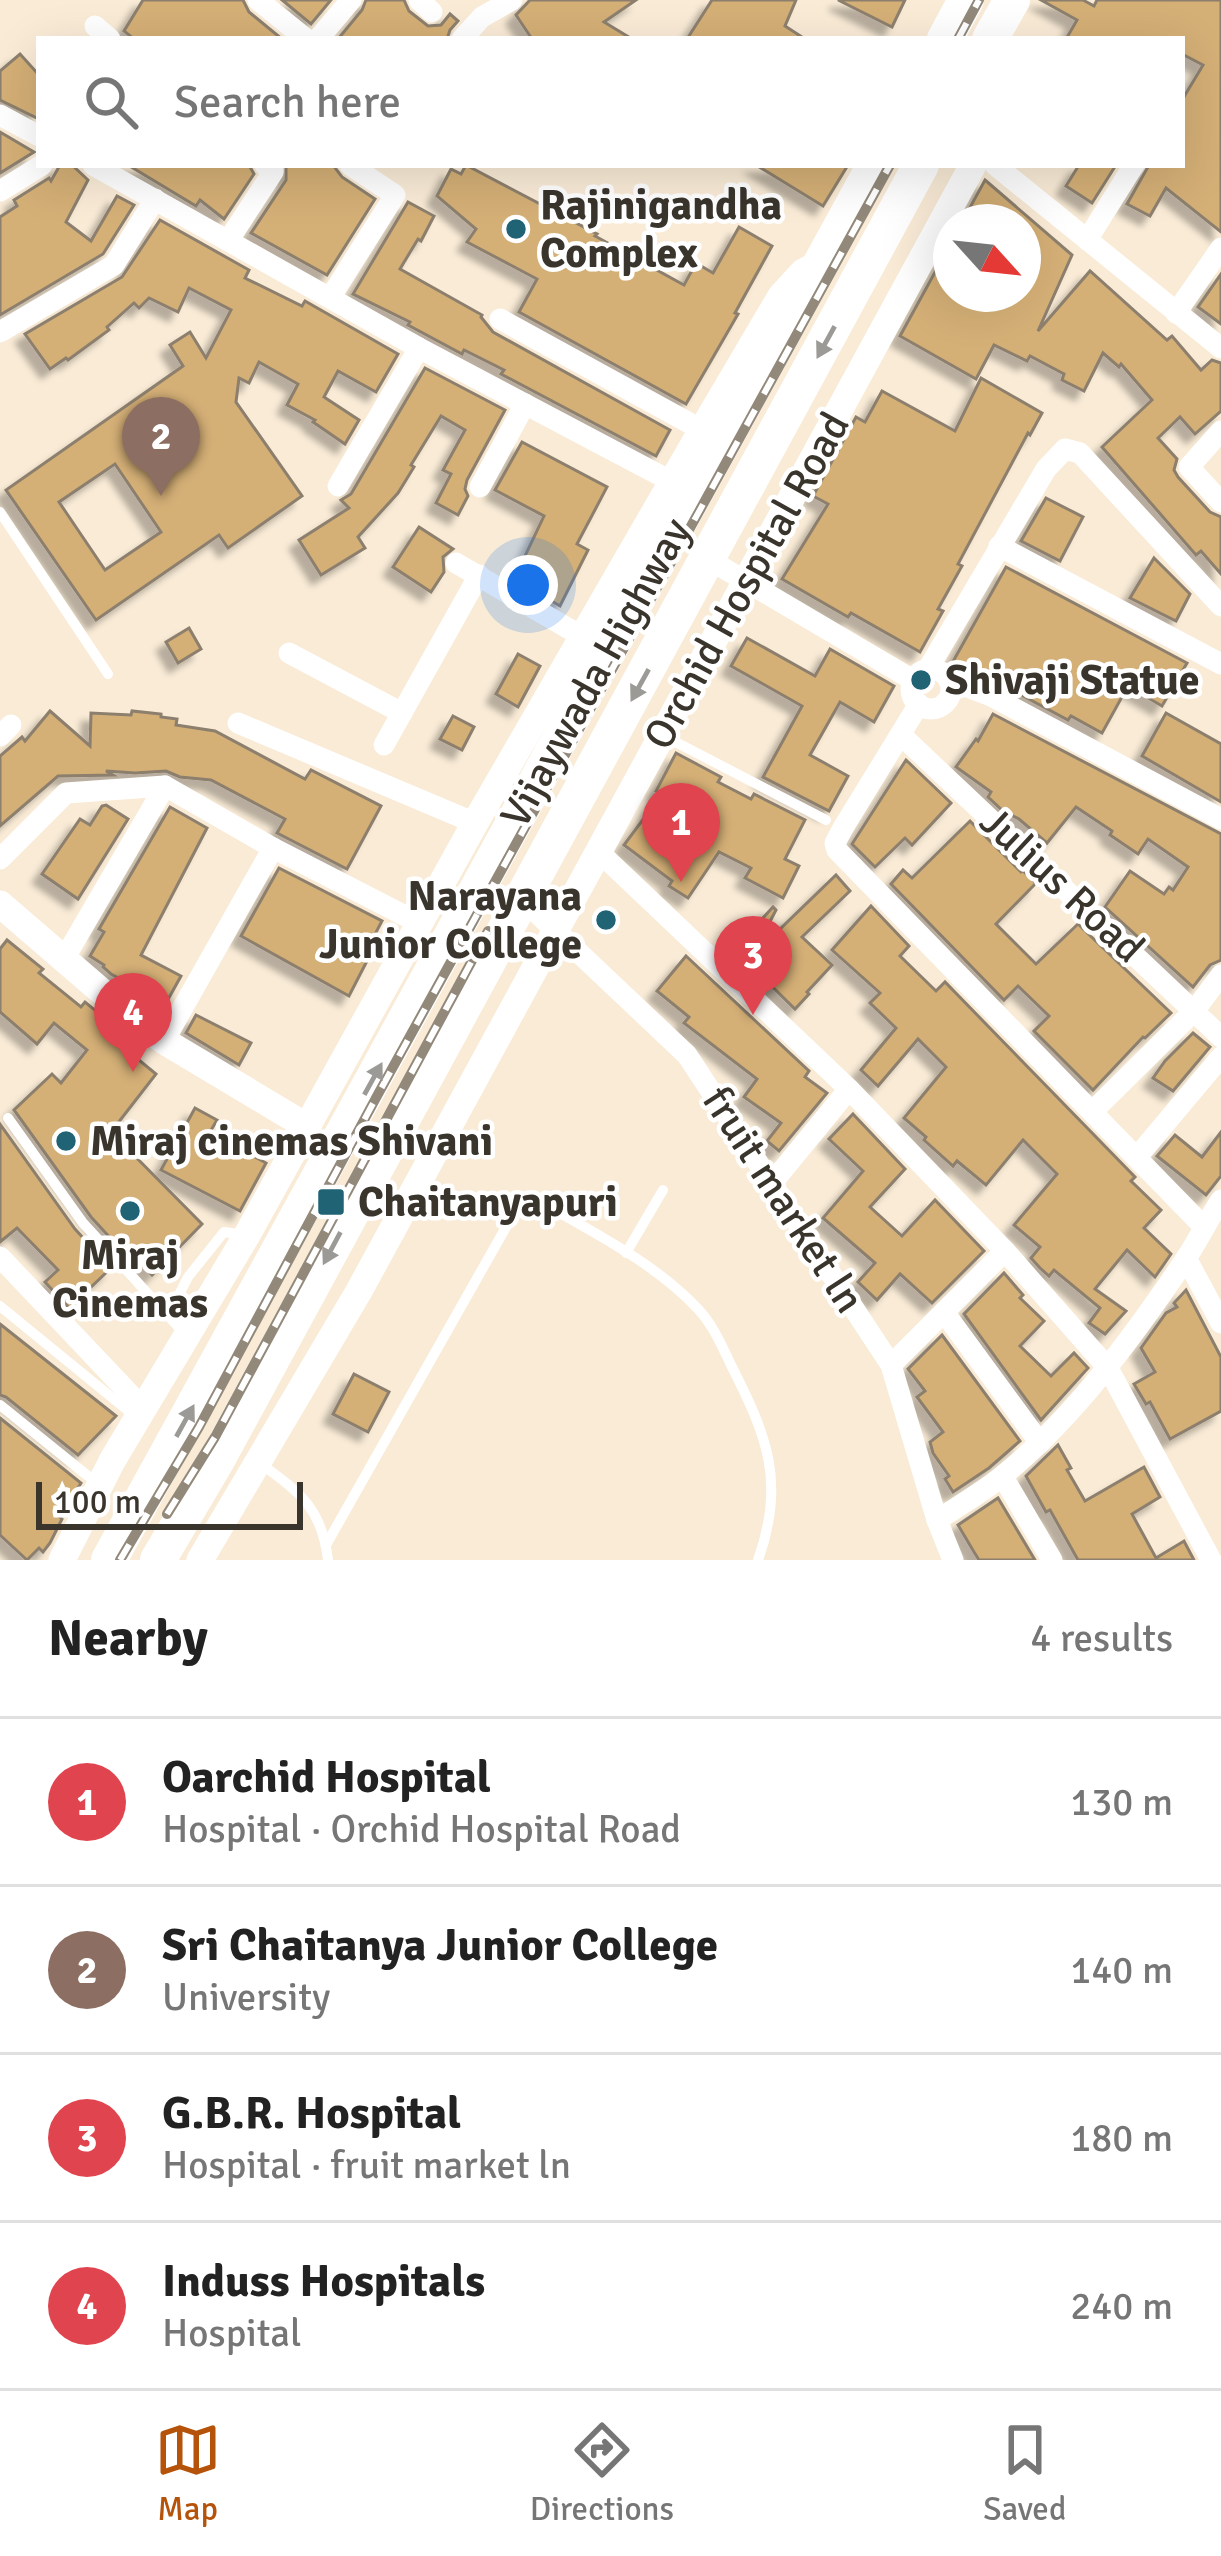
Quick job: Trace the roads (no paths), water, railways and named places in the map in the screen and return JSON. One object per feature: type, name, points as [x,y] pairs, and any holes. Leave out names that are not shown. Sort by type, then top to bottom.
[{"type":"highway","points":[[947,36],[966,0]]},
{"type":"highway","points":[[992,36],[1012,0]]},
{"type":"highway","name":"Vijaywada Highway","points":[[109,1560],[684,488],[873,168]]},
{"type":"highway","name":"Vijaywada Highway","points":[[158,1560],[218,1458],[919,168]]},
{"type":"highway","points":[[840,227],[878,246]]},
{"type":"highway","points":[[819,264],[858,282]]},
{"type":"street","points":[[258,0],[302,36]]},
{"type":"street","points":[[321,36],[351,0]]},
{"type":"street","points":[[465,36],[482,17],[512,0]]},
{"type":"street","points":[[0,115],[36,134]]},
{"type":"street","points":[[0,191],[37,168]]},
{"type":"street","points":[[105,168],[419,348],[684,488]]},
{"type":"street","points":[[228,242],[273,172],[268,168]]},
{"type":"street","points":[[330,298],[395,195],[354,168]]},
{"type":"street","name":"Orchid Hospital Road","points":[[200,1560],[359,1291],[971,168]]},
{"type":"street","points":[[999,168],[1221,348]]},
{"type":"street","points":[[1087,240],[1132,168]]},
{"type":"street","points":[[0,332],[114,266],[155,199]]},
{"type":"street","points":[[1175,313],[1221,248]]},
{"type":"street","points":[[62,1560],[92,1477],[135,1412],[177,1326],[306,1126],[584,637],[684,488],[702,430],[782,296],[803,272],[819,264]]},
{"type":"street","points":[[500,319],[702,430]]},
{"type":"street","points":[[338,486],[419,348]]},
{"type":"street","points":[[480,487],[525,404]]},
{"type":"street","points":[[1221,431],[1189,466],[1221,502]]},
{"type":"street","points":[[949,680],[951,693],[945,703],[930,709],[913,695],[1046,469],[1065,449],[1080,453],[1221,605]]},
{"type":"street","points":[[999,546],[1221,664]]},
{"type":"street","points":[[708,559],[921,675],[939,670],[949,680],[991,696],[1221,819]]},
{"type":"street","points":[[457,563],[584,637]]},
{"type":"street","points":[[384,745],[479,575]]},
{"type":"street","points":[[289,653],[401,713]]},
{"type":"street","points":[[919,704],[834,824],[835,843],[845,860],[1203,1226]]},
{"type":"street","points":[[238,723],[475,823]]},
{"type":"street","name":"Julius Road","points":[[901,735],[1221,1037]]},
{"type":"street","points":[[0,860],[66,794],[165,786],[421,925]]},
{"type":"street","points":[[64,959],[165,786]]},
{"type":"street","points":[[164,1041],[273,848]]},
{"type":"street","points":[[598,851],[849,1089],[1005,1251],[1108,1367],[1211,1560]]},
{"type":"street","name":"fruit market ln","points":[[521,898],[687,1055],[891,1365],[952,1560]]},
{"type":"street","points":[[0,904],[164,1041],[306,1126]]},
{"type":"street","points":[[1093,1111],[1195,1010],[1221,975]]},
{"type":"street","points":[[1137,1157],[1221,1057]]},
{"type":"street","points":[[772,1183],[849,1089]]},
{"type":"street","points":[[938,1520],[1003,1477],[1108,1367],[1221,1202]]},
{"type":"street","points":[[891,1365],[1005,1251]]},
{"type":"street","points":[[0,1257],[135,1412]]},
{"type":"street","points":[[1186,1258],[1221,1323]]},
{"type":"street","points":[[944,1312],[1040,1443]]},
{"type":"street","points":[[1003,1477],[1052,1560]]},
{"type":"lane","points":[[0,512],[108,674]]},
{"type":"lane","points":[[663,735],[834,824]]},
{"type":"lane","points":[[8,1118],[82,1222],[177,1326]]},
{"type":"lane","points":[[626,1252],[663,1190]]},
{"type":"lane","points":[[326,1546],[524,1200],[537,1200],[626,1252],[697,1307],[710,1323],[771,1462],[771,1514],[758,1560]]},
{"type":"lane","points":[[0,1306],[135,1412]]},
{"type":"lane","points":[[0,1405],[92,1477]]},
{"type":"lane","points":[[259,1462],[304,1498],[316,1515],[328,1560]]},
{"type":"railway","points":[[960,36],[979,0]]},
{"type":"railway","points":[[120,1560],[199,1427],[888,168]]},
{"type":"railway","points":[[167,1514],[215,1437],[488,931]]},
{"type":"place","name":"Rajinigandha Complex","points":[[516,229]]},
{"type":"place","name":"Sri Chaitanya Junior College","points":[[161,496]]},
{"type":"place","name":"Shivaji Statue","points":[[921,680]]},
{"type":"place","name":"Oarchid Hospital","points":[[681,882]]},
{"type":"place","name":"Narayana Junior College","points":[[606,920]]},
{"type":"place","name":"G.B.R. Hospital","points":[[753,1015]]},
{"type":"place","name":"Induss Hospitals","points":[[133,1072]]},
{"type":"place","name":"Miraj cinemas Shivani","points":[[66,1141]]},
{"type":"place","name":"Chaitanyapuri","points":[[331,1202]]},
{"type":"place","name":"Miraj Cinemas","points":[[130,1211]]}]
